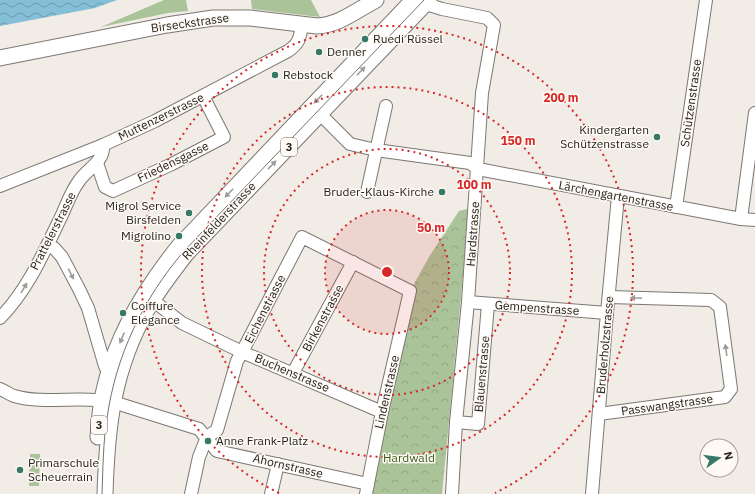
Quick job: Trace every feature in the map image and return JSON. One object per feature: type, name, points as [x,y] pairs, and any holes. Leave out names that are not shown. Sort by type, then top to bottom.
[{"type":"main road","name":"Birseckstrasse","points":[[0,58],[167,25],[213,18],[250,18],[317,26],[333,24],[376,0]]},
{"type":"main road","name":"Rheinfelderstrasse","points":[[95,494],[98,436],[114,374],[124,362],[149,296],[187,253],[421,1]]},
{"type":"main road","name":"Rheinfelderstrasse","points":[[105,494],[108,401]]},
{"type":"street","name":"Schützenstrasse","points":[[676,207],[706,0]]},
{"type":"street","name":"Hardstrasse","points":[[421,1],[442,9],[487,18],[494,25],[482,93],[478,169],[468,302],[456,422],[452,494]]},
{"type":"street","name":"Muttenzerstrasse","points":[[0,186],[155,121],[203,96],[294,47],[299,40],[302,24]]},
{"type":"street","name":"Friedensgasse","points":[[97,163],[105,188],[113,191],[172,164],[224,137],[203,96]]},
{"type":"street","points":[[366,192],[386,106]]},
{"type":"street","points":[[741,219],[755,113]]},
{"type":"street","name":"Lärchengartenstrasse","points":[[326,120],[350,144],[376,150],[470,163],[478,169],[755,221]]},
{"type":"street","name":"Prattelerstrasse","points":[[0,318],[10,308],[22,291],[47,246],[70,196],[79,181],[97,163],[104,151],[103,144]]},
{"type":"street","name":"Bruderholzstrasse","points":[[592,494],[618,196]]},
{"type":"street","name":"Eichenstrasse","points":[[191,494],[199,457],[207,437],[217,430],[237,361],[302,237],[410,291]]},
{"type":"street","points":[[47,246],[54,248],[62,257],[79,289],[88,308],[105,366],[114,374]]},
{"type":"street","name":"Birkenstrasse","points":[[293,374],[353,262]]},
{"type":"street","name":"Lindenstrasse","points":[[367,489],[382,412],[410,291]]},
{"type":"street","name":"Buchenstrasse","points":[[149,296],[182,323],[242,352],[382,412]]},
{"type":"street","name":"Passwangstrasse","points":[[599,414],[725,397],[731,389],[720,306],[712,300],[609,297]]},
{"type":"street","name":"Gempenstrasse","points":[[468,302],[607,313]]},
{"type":"street","name":"Blauenstrasse","points":[[456,422],[478,424],[488,304]]},
{"type":"street","name":"Ahornstrasse","points":[[0,389],[14,396],[34,399],[108,401],[199,429],[217,451],[278,464],[367,489]]},
{"type":"street","points":[[271,494],[278,464]]},
{"type":"green space","points":[[164,0],[186,0],[188,11],[168,13],[101,27]]},
{"type":"green space","points":[[251,0],[311,0],[320,17],[252,9]]},
{"type":"green space","name":"Hardwald","points":[[467,209],[467,234],[442,494],[366,494],[410,291],[429,257],[459,211]]},
{"type":"green space","points":[[30,454],[40,454],[39,486],[29,486]]},
{"type":"water","points":[[0,0],[117,0],[95,8],[0,26]]},
{"type":"tram line","points":[[102,494],[103,456],[106,427],[111,395],[117,372],[134,329],[156,288],[184,251],[424,0]]},
{"type":"place","name":"Ruedi Rüssel","points":[[365,39]]},
{"type":"place","name":"Denner","points":[[319,52]]},
{"type":"place","name":"Rebstock","points":[[275,75]]},
{"type":"place","name":"Kindergarten Schützenstrasse","points":[[657,137]]},
{"type":"place","name":"Bruder-Klaus-Kirche","points":[[442,192]]},
{"type":"place","name":"Migrol Service Birsfelden","points":[[189,213]]},
{"type":"place","name":"Migrolino","points":[[179,236]]},
{"type":"place","name":"Coiffure Elegance","points":[[123,313]]},
{"type":"place","name":"Anne Frank-Platz","points":[[208,441]]},
{"type":"place","name":"Primarschule Scheuerrain","points":[[20,470]]}]
